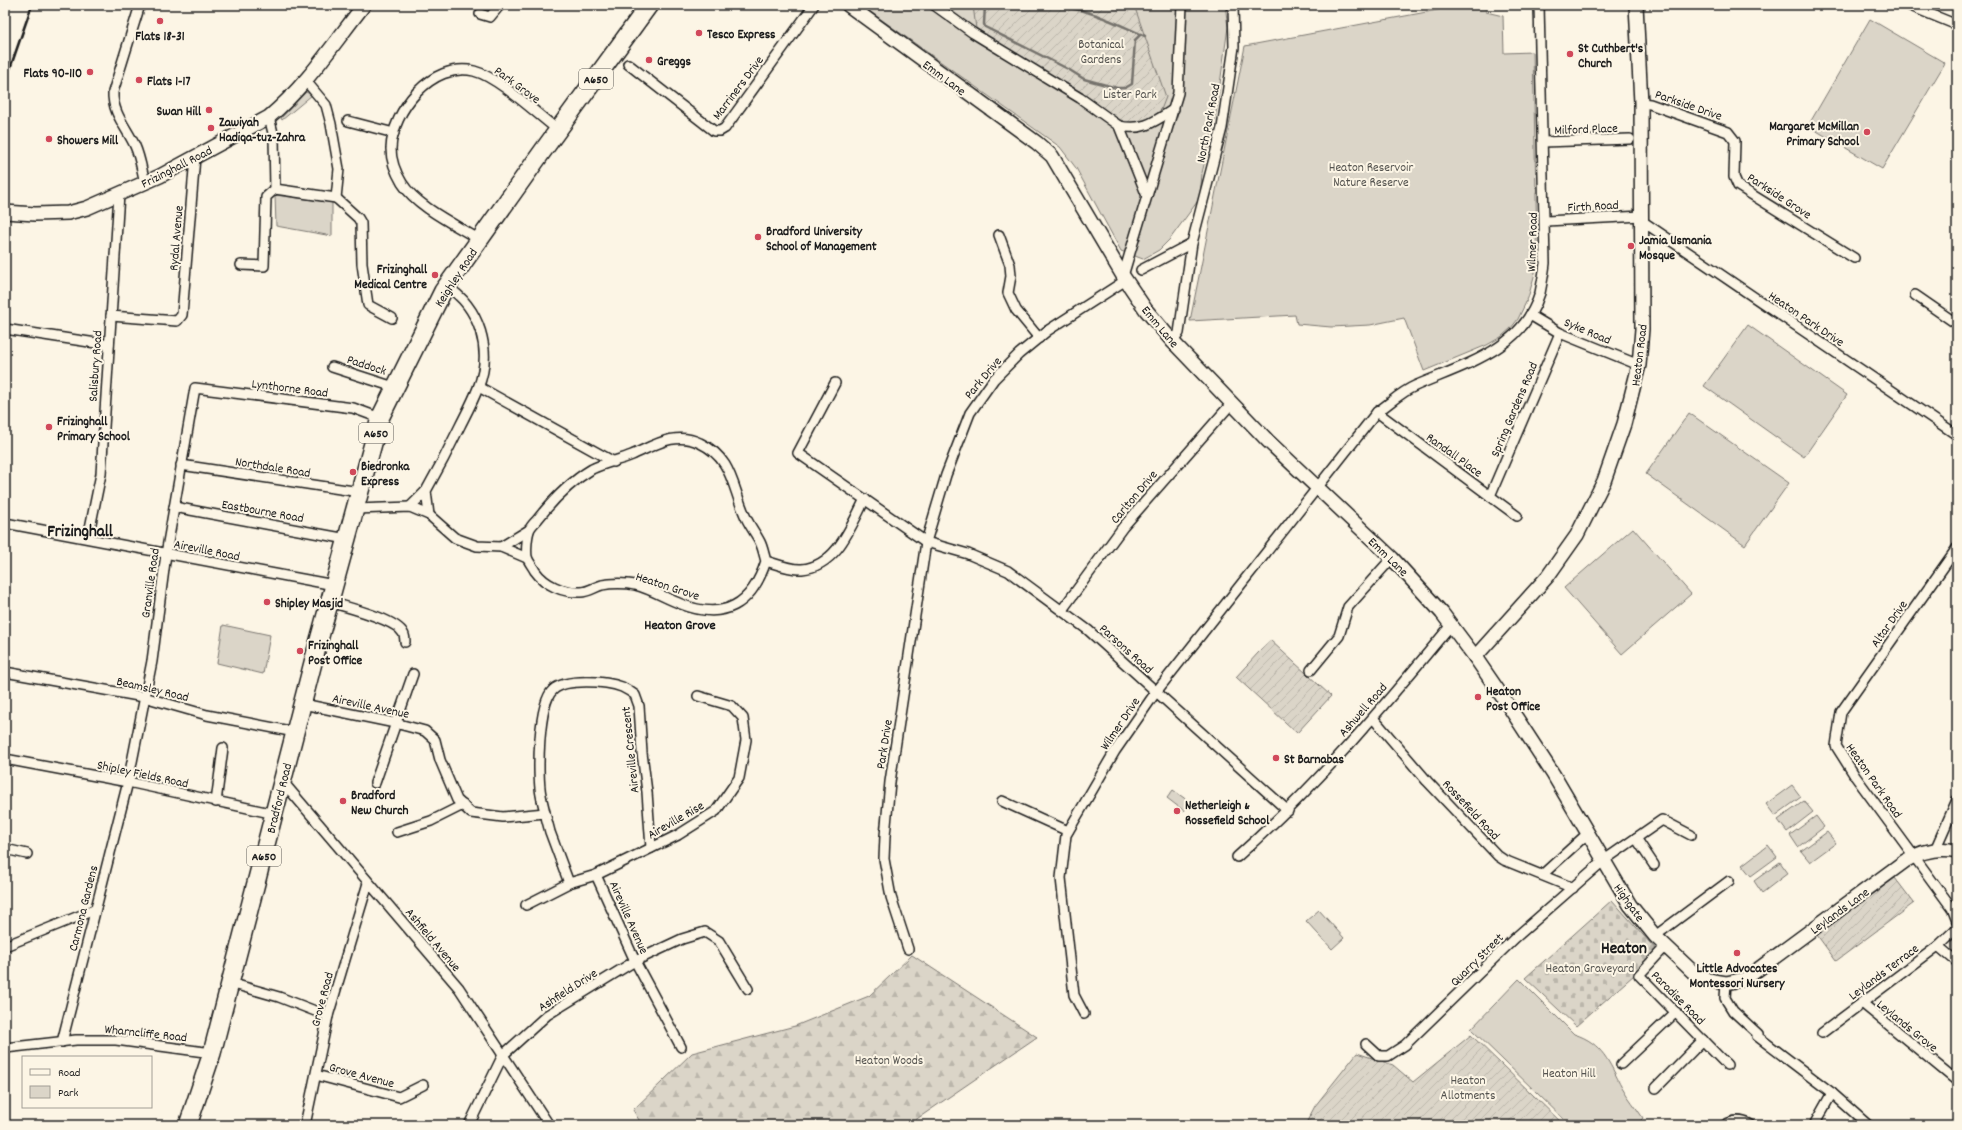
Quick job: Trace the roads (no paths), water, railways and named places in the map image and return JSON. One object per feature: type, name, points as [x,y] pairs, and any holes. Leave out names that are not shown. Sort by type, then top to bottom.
[{"type":"highway","name":"Keighley Road","points":[[334,585],[380,418],[394,387],[446,286],[649,5]]},
{"type":"highway","name":"Bradford Road","points":[[188,1125],[212,1053],[334,585]]},
{"type":"street","points":[[140,5],[113,92],[112,101],[116,113],[136,147],[145,183]]},
{"type":"street","name":"Frizinghall Road","points":[[5,212],[35,214],[68,213],[87,208],[145,183],[269,117],[280,108],[305,80],[364,5]]},
{"type":"street","points":[[480,14],[490,17],[500,5]]},
{"type":"street","name":"Marriners Drive","points":[[628,64],[714,130],[720,131],[725,128],[814,5]]},
{"type":"street","name":"Emm Lane","points":[[848,5],[1048,152],[1063,172],[1124,278],[1146,310],[1173,342],[1231,404],[1316,488],[1392,558],[1429,596],[1475,656]]},
{"type":"street","points":[[934,5],[973,33],[1080,98],[1119,126],[1132,129],[1140,128],[1174,109]]},
{"type":"street","points":[[1124,278],[1147,196],[1174,109],[1179,84],[1182,5]]},
{"type":"street","name":"North Park Road","points":[[1192,243],[1222,128],[1234,47],[1233,5]]},
{"type":"street","name":"Wilmer Road","points":[[1316,488],[1377,412],[1413,387],[1441,377],[1503,345],[1521,328],[1530,315],[1539,293],[1546,263],[1539,5]]},
{"type":"street","name":"Heaton Road","points":[[1475,656],[1548,576],[1577,535],[1604,481],[1626,418],[1639,365],[1642,329],[1641,104],[1636,5]]},
{"type":"street","points":[[1908,5],[1957,24]]},
{"type":"street","name":"Park Grove","points":[[480,240],[423,205],[402,184],[392,160],[391,148],[394,133],[405,109],[418,90],[427,82],[448,72],[461,70],[474,71],[490,78],[558,130]]},
{"type":"street","points":[[305,80],[326,105],[331,124],[339,169],[336,198]]},
{"type":"street","name":"Parkside Drive","points":[[1641,104],[1650,104],[1728,132]]},
{"type":"street","points":[[241,265],[264,266],[266,197],[275,189],[274,137],[269,117]]},
{"type":"street","points":[[348,121],[394,133]]},
{"type":"street","points":[[1119,126],[1147,196]]},
{"type":"street","name":"Parkside Grove","points":[[1728,132],[1735,141],[1734,177],[1738,186],[1854,258]]},
{"type":"street","name":"Milford Place","points":[[1543,142],[1630,140]]},
{"type":"street","name":"Rydal Avenue","points":[[111,316],[177,321],[182,314],[195,157]]},
{"type":"street","points":[[275,189],[336,198],[358,218],[361,223],[362,264],[368,305],[392,318]]},
{"type":"street","name":"Salisbury Road","points":[[88,538],[101,474],[119,194]]},
{"type":"street","name":"Firth Road","points":[[1546,221],[1642,219]]},
{"type":"street","name":"Heaton Park Drive","points":[[1642,219],[1957,435]]},
{"type":"street","points":[[999,235],[1010,265],[1011,276],[1008,293],[1016,310],[1039,338]]},
{"type":"street","points":[[1141,270],[1192,243]]},
{"type":"street","points":[[1173,342],[1179,333],[1192,243]]},
{"type":"street","name":"Park Drive","points":[[908,949],[891,897],[884,859],[890,782],[926,542],[946,476],[970,413],[994,379],[1019,354],[1039,338],[1124,278]]},
{"type":"street","points":[[410,507],[426,491],[440,467],[479,387],[484,360],[482,337],[475,317],[466,301],[446,286]]},
{"type":"street","points":[[1915,295],[1957,324]]},
{"type":"street","name":"Syke Road","points":[[1530,315],[1560,333],[1639,365]]},
{"type":"street","points":[[6,332],[109,345]]},
{"type":"street","name":"Spring Gardens Road","points":[[1490,496],[1560,333]]},
{"type":"street","name":"Paddock","points":[[332,367],[394,387]]},
{"type":"street","points":[[835,383],[798,452],[926,542]]},
{"type":"street","points":[[479,387],[614,462]]},
{"type":"street","name":"Lynthorne Road","points":[[195,388],[334,406],[380,418]]},
{"type":"street","name":"Granville Road","points":[[128,782],[152,661],[166,554],[195,388]]},
{"type":"street","name":"Carlton Drive","points":[[1062,610],[1123,527],[1231,404]]},
{"type":"street","name":"Randall Place","points":[[1377,412],[1518,516]]},
{"type":"street","points":[[500,547],[529,530],[548,506],[568,486],[593,468],[614,462],[663,441],[678,438],[690,439],[702,444],[723,462],[732,476],[742,509],[749,525],[760,542],[766,561],[801,570],[815,566],[826,560],[841,544],[865,499]]},
{"type":"street","name":"Northdale Road","points":[[181,465],[360,492]]},
{"type":"street","name":"Wilmer Drive","points":[[1084,1014],[1074,995],[1061,878],[1066,835],[1115,751],[1156,692],[1316,488]]},
{"type":"street","points":[[426,491],[430,515]]},
{"type":"street","name":"Eastbourne Road","points":[[174,507],[347,539]]},
{"type":"street","points":[[356,509],[410,507],[430,515],[455,538],[477,546],[500,547],[527,558],[529,530]]},
{"type":"street","name":"Aireville Road","points":[[5,523],[334,585]]},
{"type":"street","name":"Parsons Road","points":[[926,542],[968,554],[1008,571],[1062,610],[1088,630],[1288,811]]},
{"type":"street","name":"Altar Drive","points":[[1841,712],[1957,548]]},
{"type":"street","name":"Heaton Grove","points":[[527,558],[541,580],[561,590],[582,593],[603,584],[634,585],[656,592],[681,604],[708,612],[727,608],[740,602],[752,591],[761,575],[766,561]]},
{"type":"street","points":[[1311,670],[1339,636],[1348,607],[1392,558]]},
{"type":"street","points":[[330,602],[362,612],[397,626],[404,634],[405,642]]},
{"type":"street","name":"Ashwell Road","points":[[1237,857],[1288,811],[1373,718],[1451,624]]},
{"type":"street","name":"Highgate","points":[[1475,656],[1553,774],[1603,862],[1630,905],[1665,947],[1693,972],[1708,980],[1726,983]]},
{"type":"street","name":"Beamsley Road","points":[[5,672],[144,697],[207,715],[295,732]]},
{"type":"street","points":[[375,783],[413,674]]},
{"type":"street","name":"Aireville Crescent","points":[[545,813],[540,794],[541,727],[544,704],[553,690],[565,684],[589,682],[621,687],[635,695],[639,706],[642,753],[648,792],[650,848]]},
{"type":"street","name":"Aireville Rise","points":[[596,875],[678,835],[716,811],[739,778],[746,740],[743,718],[732,706],[698,696]]},
{"type":"street","name":"Aireville Avenue","points":[[303,704],[395,723],[425,731],[435,740],[440,760],[457,800],[462,805]]},
{"type":"street","name":"Heaton Park Road","points":[[1841,712],[1836,746],[1855,776],[1914,856]]},
{"type":"street","name":"Rossefield Road","points":[[1373,718],[1427,781],[1498,856],[1504,860],[1573,888]]},
{"type":"street","points":[[216,802],[223,748]]},
{"type":"street","name":"Shipley Fields Road","points":[[6,762],[128,782],[274,814]]},
{"type":"street","name":"Carmona Gardens","points":[[62,1042],[94,910],[128,782]]},
{"type":"street","name":"Ashfield Avenue","points":[[283,782],[458,988],[549,1125]]},
{"type":"street","points":[[1935,850],[1957,800]]},
{"type":"street","points":[[1002,801],[1068,831]]},
{"type":"street","points":[[397,832],[432,821],[462,805],[471,813],[503,818],[545,813],[550,832],[569,884]]},
{"type":"street","name":"Quarry Street","points":[[1366,1044],[1379,1056],[1388,1056],[1405,1045],[1515,938],[1603,862],[1662,820],[1691,835]]},
{"type":"street","points":[[1542,875],[1587,834]]},
{"type":"street","points":[[1636,838],[1654,865]]},
{"type":"street","points":[[5,849],[27,854]]},
{"type":"street","name":"Leylands Lane","points":[[1726,983],[1745,978],[1914,856],[1935,850],[1957,851]]},
{"type":"street","points":[[1914,856],[1952,908],[1957,921]]},
{"type":"street","name":"Aireville Avenue","points":[[526,905],[569,884],[596,875],[635,961],[681,1047]]},
{"type":"street","points":[[1656,936],[1729,881]]},
{"type":"street","name":"Grove Road","points":[[306,1125],[328,1016],[368,882]]},
{"type":"street","points":[[5,946],[94,910]]},
{"type":"street","name":"Leylands Terrace","points":[[1822,1033],[1938,946],[1957,928]]},
{"type":"street","name":"Ashfield Drive","points":[[469,1125],[503,1055],[547,1015],[635,961],[682,939],[705,932],[719,941],[748,989]]},
{"type":"street","points":[[1938,946],[1957,962]]},
{"type":"street","name":"Paradise Road","points":[[1665,947],[1639,975],[1727,1065]]},
{"type":"street","points":[[230,983],[279,997],[328,1016]]},
{"type":"street","points":[[1726,983],[1725,998],[1733,1011],[1758,1034],[1758,1036],[1832,1093],[1868,1125]]},
{"type":"street","name":"Leylands Grove","points":[[1862,1004],[1957,1081]]},
{"type":"street","points":[[1621,1064],[1676,1012]]},
{"type":"street","name":"Wharncliffe Road","points":[[5,1048],[76,1040],[116,1040],[212,1053]]},
{"type":"street","points":[[1656,1088],[1703,1040]]},
{"type":"street","name":"Grove Avenue","points":[[316,1075],[399,1097],[424,1085]]},
{"type":"street","points":[[1814,1125],[1832,1093]]},
{"type":"street","points":[[1724,1125],[1732,1121],[1740,1121],[1751,1125]]},
{"type":"waterway","points":[[985,5],[985,27],[1068,69],[1084,79],[1117,88],[1125,88],[1132,84],[1135,40],[1141,34]]},
{"type":"waterway","points":[[1051,5],[1094,14],[1145,36]]},
{"type":"railway","points":[[5,83],[32,5]]},
{"type":"place","name":"Flats 18-31","points":[[160,21]]},
{"type":"place","name":"Tesco Express","points":[[699,33]]},
{"type":"place","name":"St Cuthbert's Church","points":[[1570,54]]},
{"type":"place","name":"Greggs","points":[[649,60]]},
{"type":"place","name":"Flats 90-110","points":[[90,72]]},
{"type":"place","name":"Flats 1-17","points":[[139,80]]},
{"type":"place","name":"Swan Hill","points":[[209,110]]},
{"type":"place","name":"Zawiyah Hadiqa-tuz-Zahra","points":[[211,128]]},
{"type":"place","name":"Margaret McMillan Primary School","points":[[1867,132]]},
{"type":"place","name":"Showers Mill","points":[[49,139]]},
{"type":"place","name":"Bradford University School of Management","points":[[758,237]]},
{"type":"place","name":"Jamia Usmania Mosque","points":[[1631,246]]},
{"type":"place","name":"Frizinghall Medical Centre","points":[[435,275]]},
{"type":"place","name":"Frizinghall Primary School","points":[[49,427]]},
{"type":"place","name":"Biedronka Express","points":[[353,472]]},
{"type":"place","name":"Shipley Masjid","points":[[267,602]]},
{"type":"place","name":"Frizinghall Post Office","points":[[300,651]]},
{"type":"place","name":"Heaton Post Office","points":[[1478,697]]},
{"type":"place","name":"St Barnabas","points":[[1276,758]]},
{"type":"place","name":"Bradford New Church","points":[[343,801]]},
{"type":"place","name":"Netherleigh & Rossefield School","points":[[1177,811]]},
{"type":"place","name":"Little Advocates Montessori Nursery","points":[[1737,953]]},
{"type":"district","name":"Frizinghall","points":[[80,530]]},
{"type":"district","name":"Heaton Grove","points":[[680,624]]},
{"type":"district","name":"Heaton","points":[[1624,947]]},
{"type":"park label","name":"Botanical Gardens","points":[[1101,50]]},
{"type":"park label","name":"Lister Park","points":[[1130,93]]},
{"type":"park label","name":"Heaton Reservoir Nature Reserve","points":[[1371,174]]},
{"type":"park label","name":"Heaton Graveyard","points":[[1590,967]]},
{"type":"park label","name":"Heaton Woods","points":[[889,1059]]},
{"type":"park label","name":"Heaton Hill","points":[[1569,1072]]},
{"type":"park label","name":"Heaton Allotments","points":[[1468,1086]]}]
